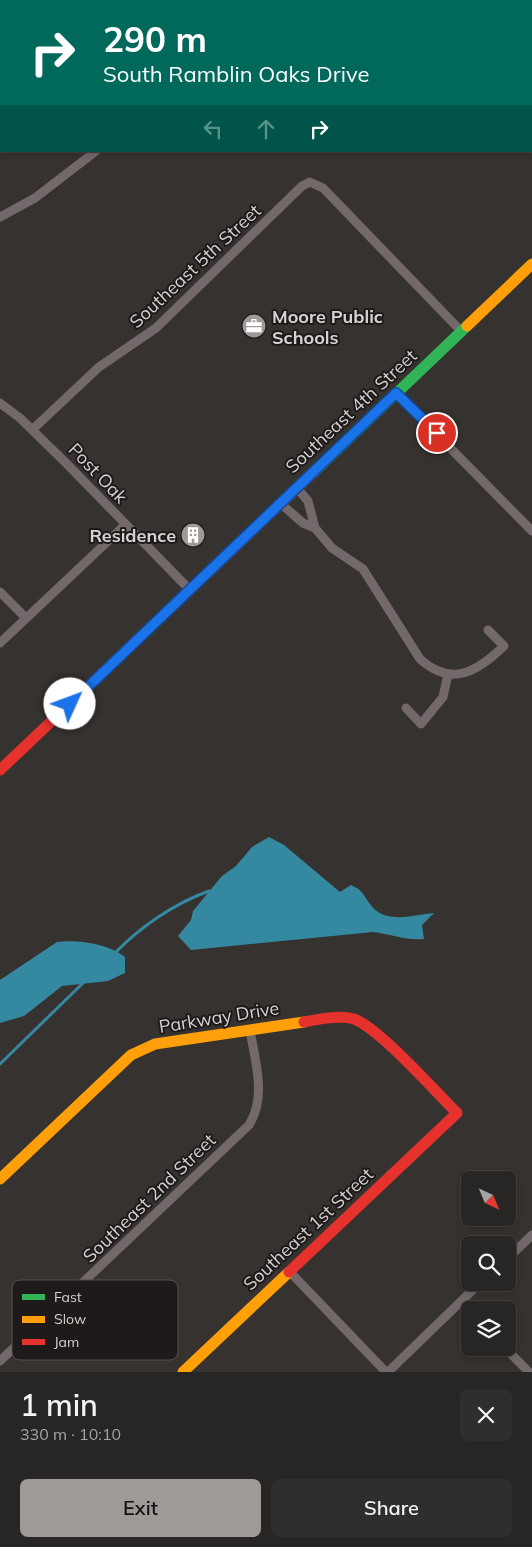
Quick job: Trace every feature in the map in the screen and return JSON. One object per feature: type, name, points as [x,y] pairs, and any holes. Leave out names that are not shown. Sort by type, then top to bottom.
[{"type":"street","points":[[0,217],[36,198],[95,152]]},
{"type":"street","name":"Southeast 5th Street","points":[[32,430],[99,367],[156,328],[295,193],[310,182],[323,188],[461,331]]},
{"type":"street","name":"Southeast 4th Street","points":[[0,770],[532,264]]},
{"type":"street","points":[[396,393],[532,532]]},
{"type":"street","name":"Post Oak","points":[[0,403],[32,430],[190,590]]},
{"type":"street","points":[[296,487],[308,501],[315,528],[332,548],[357,564],[371,578],[420,659],[437,672],[462,674],[477,669],[504,646],[488,630]]},
{"type":"street","points":[[280,502],[303,523],[315,528]]},
{"type":"street","points":[[0,643],[125,525]]},
{"type":"street","points":[[0,592],[26,618]]},
{"type":"street","points":[[406,708],[421,724],[443,697],[448,674]]},
{"type":"street","name":"Parkway Drive","points":[[0,1179],[131,1055],[155,1044],[339,1017],[363,1023],[376,1033],[457,1113]]},
{"type":"street","name":"Southeast 2nd Street","points":[[85,1280],[249,1125],[255,1116],[258,1094],[250,1030]]},
{"type":"street","name":"Southeast 1st Street","points":[[183,1372],[457,1113]]},
{"type":"street","points":[[516,1250],[532,1235]]},
{"type":"street","points":[[289,1271],[387,1372],[461,1302]]},
{"type":"street","points":[[462,1301],[472,1291]]},
{"type":"street","name":"Southeast 2nd Street","points":[[0,1361],[12,1350]]},
{"type":"street","points":[[513,1356],[528,1372]]},
{"type":"water","points":[[269,837],[284,845],[340,892],[351,885],[358,889],[370,904],[383,915],[408,917],[434,913],[422,925],[424,939],[405,938],[373,932],[191,950],[178,936],[191,920],[193,911],[222,876],[236,866],[252,847]]},
{"type":"water","points":[[57,942],[83,942],[119,952],[125,957],[125,973],[108,981],[62,986],[24,1016],[0,1023],[0,980]]},
{"type":"waterway","points":[[115,953],[135,934],[171,909],[209,891]]},
{"type":"waterway","points":[[0,1064],[83,983]]},
{"type":"traffic: fast","points":[[314,472],[467,326]]},
{"type":"traffic: slow","points":[[467,326],[532,264]]},
{"type":"traffic: slow","points":[[0,1179],[131,1055],[155,1044],[304,1022]]},
{"type":"traffic: slow","points":[[183,1372],[289,1272]]},
{"type":"traffic: jam","points":[[0,770],[314,472]]},
{"type":"traffic: jam","points":[[289,1272],[457,1113],[392,1047],[365,1025],[354,1019],[342,1017],[304,1022]]},
{"type":"place","name":"Moore Public Schools","points":[[254,326]]},
{"type":"place","name":"Residence","points":[[193,535]]},
{"type":"route","points":[[70,704],[396,393],[437,433]]}]
